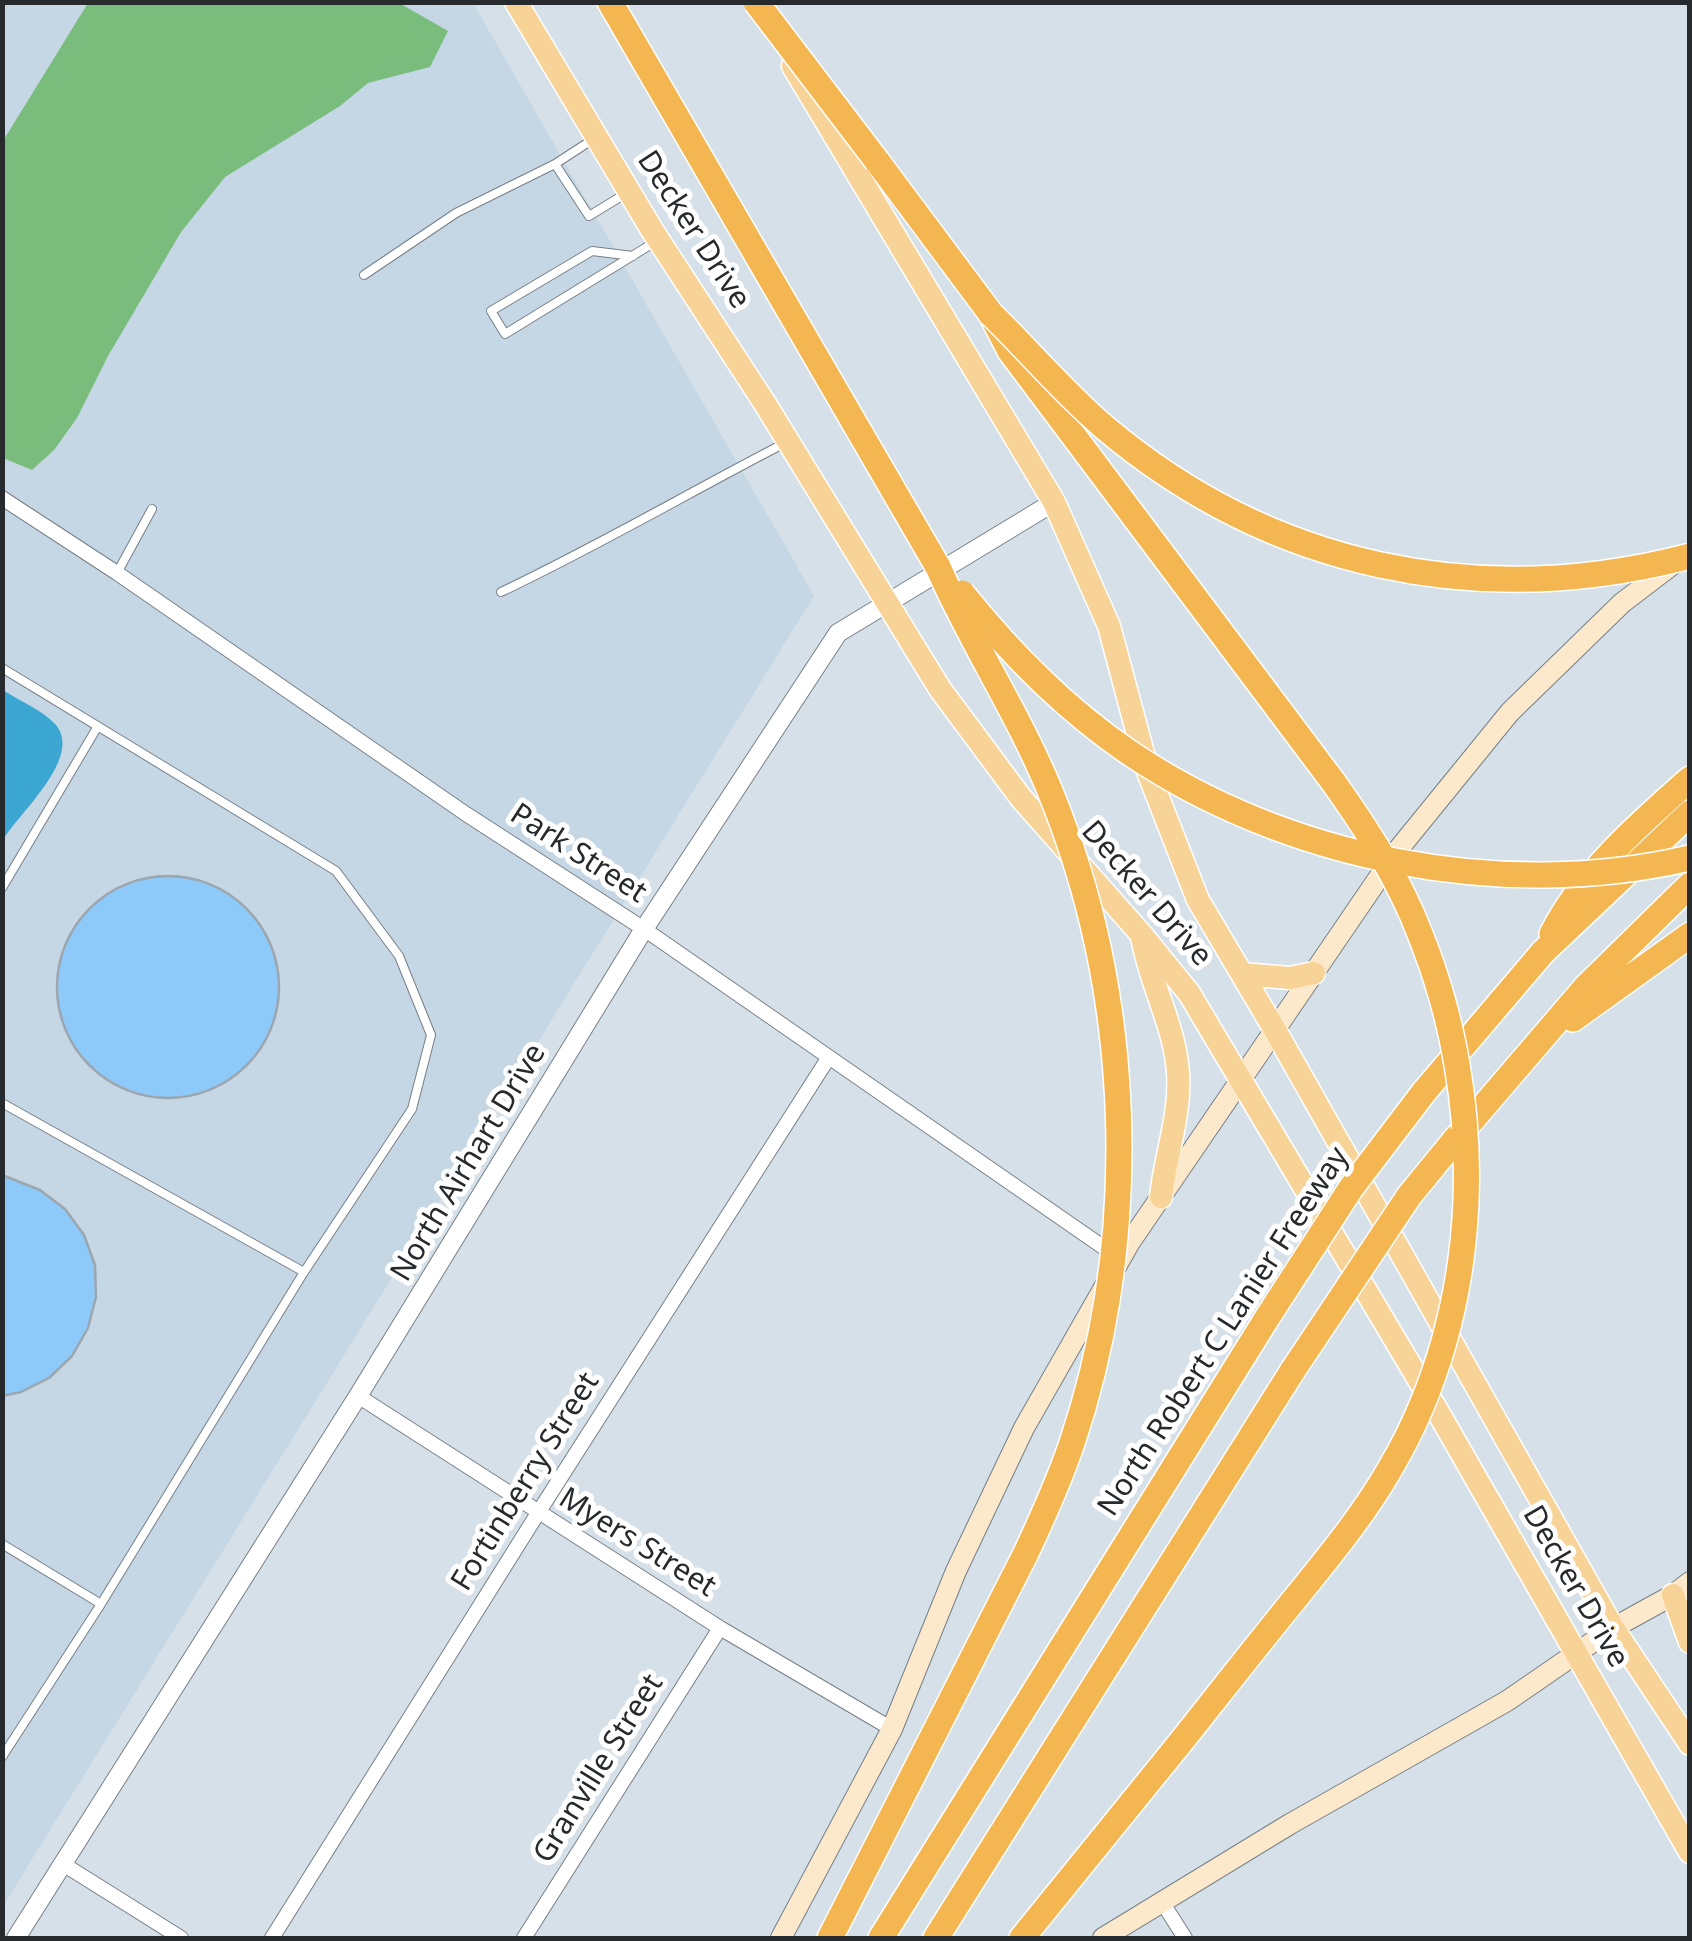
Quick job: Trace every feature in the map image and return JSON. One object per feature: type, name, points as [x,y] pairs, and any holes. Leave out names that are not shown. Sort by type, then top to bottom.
[{"type":"highway","name":"Decker Drive","points":[[610,2],[938,568]]},
{"type":"highway","name":"Decker Drive","points":[[756,2],[991,314]]},
{"type":"highway","points":[[991,314],[1071,398],[1172,478],[1268,531],[1314,548],[1432,575],[1512,581],[1639,569],[1690,554]]},
{"type":"highway","points":[[991,314],[1010,351],[1369,833],[1397,882],[1426,948],[1444,1006],[1458,1066],[1466,1158],[1461,1259],[1443,1342],[1414,1423],[1393,1464],[1352,1526],[1022,1938]]},
{"type":"highway","points":[[938,568],[1018,658],[1089,723],[1184,785],[1250,816],[1361,853],[1429,868],[1492,874],[1584,873],[1690,858]]},
{"type":"highway","points":[[830,1938],[1025,1555],[1072,1444],[1100,1332],[1117,1200],[1116,1076],[1103,976],[1073,851],[1026,735],[938,568]]},
{"type":"highway","points":[[1543,952],[1569,900],[1690,780]]},
{"type":"highway","name":"North Robert C Lanier Freeway","points":[[881,1938],[1351,1188],[1424,1092],[1543,952],[1690,813]]},
{"type":"highway","points":[[936,1938],[1293,1370],[1398,1212],[1518,1062],[1586,987],[1690,884]]},
{"type":"highway","points":[[1518,1062],[1690,935]]},
{"type":"main road","name":"Decker Drive","points":[[516,2],[658,240],[788,441],[940,689],[978,744],[1052,835],[1188,993],[1428,1396],[1690,1852]]},
{"type":"main road","name":"Decker Drive","points":[[756,2],[1054,502],[1109,626],[1148,772],[1198,900],[1614,1628],[1690,1744]]},
{"type":"main road","points":[[781,1938],[892,1728],[956,1572],[1024,1428],[1161,1197],[1397,851],[1510,712],[1622,603],[1690,554]]},
{"type":"main road","points":[[1141,934],[1178,1073],[1177,1108],[1161,1197]]},
{"type":"main road","points":[[1242,974],[1290,978],[1314,974]]},
{"type":"main road","points":[[1104,1938],[1290,1824],[1507,1701],[1614,1628],[1681,1589],[1690,1642]]},
{"type":"street","name":"Park Street","points":[[2,498],[117,572],[466,814],[644,929],[1121,1259]]},
{"type":"street","name":"North Airhart Drive","points":[[16,1938],[358,1396],[644,929],[838,633],[1054,502]]},
{"type":"street","name":"Fortinberry Street","points":[[272,1938],[829,1057]]},
{"type":"street","name":"Myers Street","points":[[358,1396],[720,1628],[892,1728]]},
{"type":"street","name":"Granville Street","points":[[524,1938],[720,1628]]},
{"type":"street","points":[[62,1864],[181,1938]]},
{"type":"street","points":[[1162,1902],[1185,1938]]},
{"type":"lane","points":[[364,276],[456,214],[596,138]]},
{"type":"lane","points":[[554,164],[589,216],[629,192]]},
{"type":"lane","points":[[633,256],[592,252],[492,311],[504,334],[633,256],[658,240]]},
{"type":"lane","points":[[502,592],[594,547],[659,508],[788,441]]},
{"type":"lane","points":[[117,572],[152,509]]},
{"type":"lane","points":[[2,668],[336,871],[399,956],[430,1034],[412,1108],[304,1272],[102,1604],[2,1758]]},
{"type":"lane","points":[[2,888],[98,726]]},
{"type":"lane","points":[[2,1103],[304,1272]]},
{"type":"lane","points":[[2,1544],[102,1604]]},
{"type":"shaded area","points":[[3,3],[473,3],[814,596],[3,1906]]},
{"type":"green space","points":[[88,3],[399,3],[448,31],[430,67],[368,83],[340,106],[225,177],[181,232],[108,356],[77,418],[54,450],[32,470],[3,458],[3,141]]},
{"type":"water","points":[[3,690],[51,720],[62,738],[55,769],[3,840]]},
{"type":"building","points":[[168,876],[211,884],[247,908],[271,944],[279,987],[271,1030],[247,1066],[211,1090],[168,1098],[125,1090],[89,1066],[65,1030],[57,987],[65,944],[89,908],[125,884]]},
{"type":"building","points":[[2,1175],[40,1190],[65,1209],[84,1235],[95,1265],[96,1297],[88,1328],[72,1356],[49,1378],[21,1392],[2,1396]]}]
